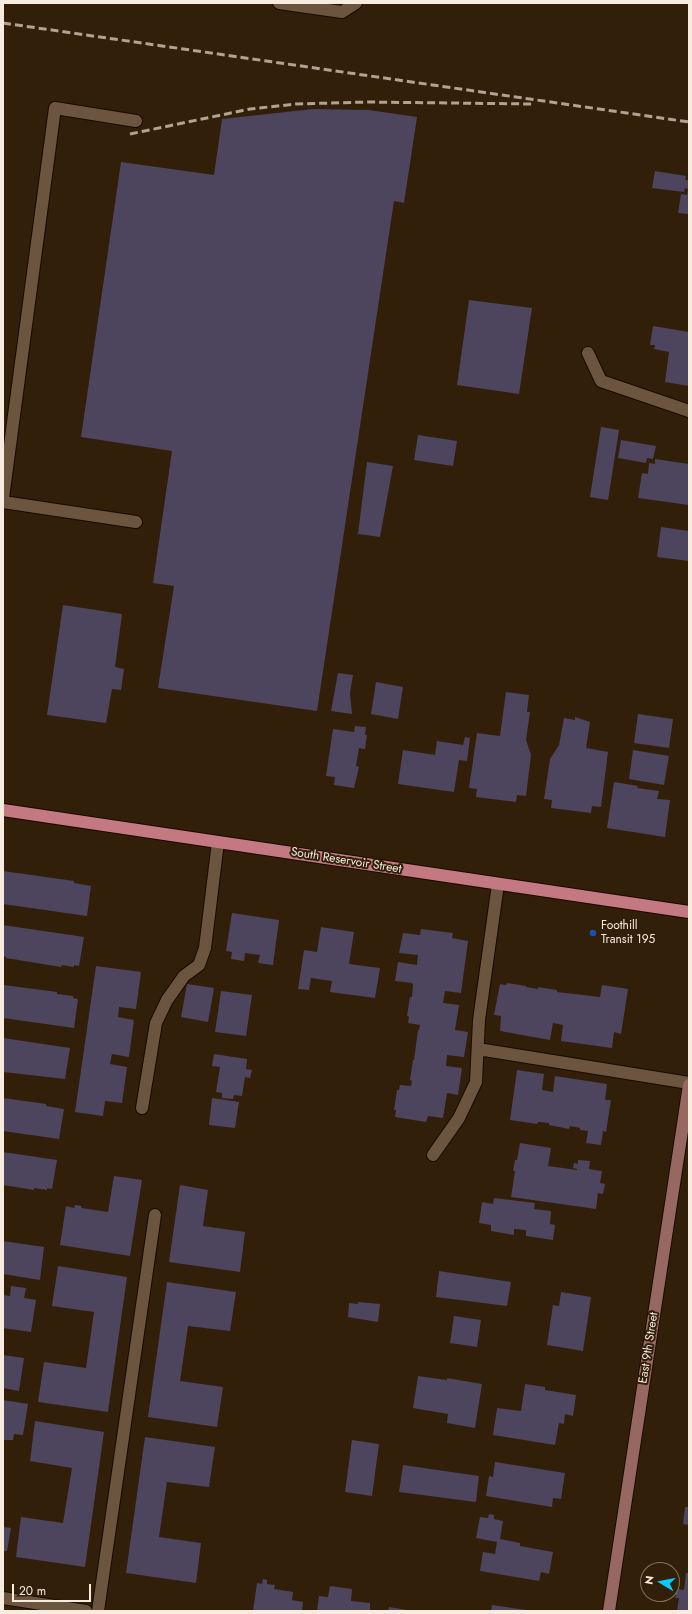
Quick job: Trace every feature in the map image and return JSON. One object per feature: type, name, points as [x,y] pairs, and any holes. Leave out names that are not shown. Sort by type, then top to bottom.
[{"type":"main road","name":"South Reservoir Street","points":[[3,810],[689,912]]},
{"type":"street","points":[[279,3],[342,12],[356,3]]},
{"type":"street","points":[[3,498],[56,108],[136,121]]},
{"type":"street","points":[[588,352],[601,381],[689,411]]},
{"type":"street","points":[[3,502],[136,522]]},
{"type":"street","points":[[142,1108],[156,1023],[167,1000],[184,976],[199,965],[205,948],[218,842]]},
{"type":"street","points":[[433,1155],[459,1118],[476,1082],[479,1020],[498,884]]},
{"type":"street","points":[[478,1049],[689,1084]]},
{"type":"street","name":"East 9th Street","points":[[609,1611],[689,1084]]},
{"type":"street","points":[[98,1611],[155,1215]]},
{"type":"street","points":[[3,1598],[86,1611]]},
{"type":"building","points":[[313,109],[369,110],[417,117],[404,203],[394,201],[317,711],[158,688],[174,586],[153,583],[172,451],[81,437],[121,162],[214,175],[222,119]]},
{"type":"building","points":[[655,171],[686,176],[685,180],[689,180],[689,214],[678,213],[681,194],[687,195],[688,189],[685,188],[684,192],[652,188]]},
{"type":"building","points":[[469,300],[532,308],[519,394],[457,385]]},
{"type":"building","points":[[653,326],[689,332],[689,386],[665,382],[669,352],[654,349],[655,345],[650,345]]},
{"type":"building","points":[[601,427],[619,430],[608,500],[590,497]]},
{"type":"building","points":[[418,435],[457,441],[453,466],[414,460]]},
{"type":"building","points":[[621,440],[656,446],[653,459],[647,458],[646,463],[618,458]]},
{"type":"building","points":[[655,459],[689,464],[689,505],[638,498],[642,473],[648,474],[649,463],[655,464]]},
{"type":"building","points":[[367,462],[393,466],[380,537],[358,534]]},
{"type":"building","points":[[661,527],[689,531],[689,561],[657,557]]},
{"type":"building","points":[[63,605],[122,614],[115,667],[124,669],[121,690],[112,689],[106,723],[47,715]]},
{"type":"building","points":[[338,673],[353,675],[350,693],[352,714],[331,711]]},
{"type":"building","points":[[376,682],[403,687],[398,719],[371,714]]},
{"type":"building","points":[[506,692],[529,695],[527,712],[530,712],[526,740],[531,755],[526,796],[517,795],[516,802],[476,797],[477,789],[469,788],[477,733],[500,736]]},
{"type":"building","points":[[638,714],[673,719],[669,748],[634,743]]},
{"type":"building","points":[[575,717],[590,722],[586,748],[608,752],[601,807],[592,806],[591,813],[551,808],[552,800],[544,799],[550,759],[559,745],[564,718],[575,720]]},
{"type":"building","points":[[355,726],[366,727],[365,735],[367,735],[365,749],[359,748],[356,766],[359,767],[354,788],[334,785],[335,777],[326,776],[333,729],[354,732]]},
{"type":"building","points":[[465,737],[470,738],[467,761],[459,760],[454,792],[398,784],[403,750],[435,755],[437,741],[463,745]]},
{"type":"building","points":[[633,750],[669,756],[664,785],[629,779]]},
{"type":"building","points":[[614,782],[638,786],[637,788],[659,791],[657,799],[670,800],[665,837],[607,828]]},
{"type":"building","points":[[3,871],[74,881],[74,883],[91,886],[87,916],[3,904]]},
{"type":"building","points":[[232,913],[279,920],[273,965],[258,963],[260,955],[245,953],[244,961],[231,959],[232,952],[226,951]]},
{"type":"building","points":[[3,925],[84,937],[79,966],[74,965],[74,967],[62,965],[61,967],[6,958],[3,956]]},
{"type":"building","points":[[321,927],[354,932],[349,964],[380,968],[375,998],[330,992],[332,981],[311,978],[309,990],[298,989],[304,950],[317,952]]},
{"type":"building","points":[[421,929],[453,933],[452,938],[468,941],[461,993],[445,991],[443,1003],[459,1005],[455,1030],[468,1032],[464,1057],[447,1055],[446,1066],[462,1068],[458,1095],[447,1093],[443,1118],[428,1116],[426,1122],[395,1117],[396,1110],[394,1110],[397,1090],[399,1090],[400,1085],[411,1086],[412,1081],[410,1080],[420,1025],[408,1023],[409,1017],[407,1016],[410,997],[412,997],[412,983],[395,981],[398,962],[417,965],[418,955],[399,953],[403,933],[420,935]]},
{"type":"building","points":[[96,966],[141,972],[136,1009],[119,1007],[118,1017],[134,1020],[129,1057],[112,1054],[110,1064],[127,1067],[122,1103],[105,1101],[103,1116],[75,1112]]},
{"type":"building","points":[[507,983],[538,989],[538,987],[557,990],[557,992],[600,997],[602,985],[628,989],[621,1034],[614,1032],[612,1048],[561,1041],[563,1025],[553,1023],[550,1040],[500,1031],[501,1016],[494,1015],[500,984],[506,985]]},
{"type":"building","points":[[187,984],[214,988],[208,1022],[181,1017]]},
{"type":"building","points":[[4,985],[57,992],[57,994],[73,996],[73,998],[78,999],[74,1028],[3,1018]]},
{"type":"building","points":[[221,991],[252,995],[246,1036],[215,1032]]},
{"type":"building","points":[[3,1038],[70,1048],[65,1079],[3,1072]]},
{"type":"building","points":[[214,1054],[247,1059],[246,1069],[252,1070],[250,1078],[245,1077],[242,1096],[234,1095],[233,1099],[222,1098],[222,1093],[216,1092],[220,1067],[212,1066]]},
{"type":"building","points":[[517,1070],[544,1074],[542,1090],[553,1092],[555,1076],[607,1084],[605,1100],[611,1100],[606,1132],[603,1131],[601,1145],[586,1143],[588,1131],[580,1130],[580,1128],[570,1126],[569,1129],[549,1125],[549,1123],[538,1122],[537,1124],[510,1120]]},
{"type":"building","points":[[3,1098],[46,1104],[46,1106],[64,1109],[59,1139],[3,1131]]},
{"type":"building","points":[[212,1098],[239,1102],[235,1128],[209,1125]]},
{"type":"building","points":[[520,1143],[551,1148],[548,1166],[577,1170],[573,1168],[574,1163],[578,1164],[578,1160],[590,1161],[589,1169],[602,1171],[600,1183],[605,1184],[603,1194],[598,1193],[596,1209],[511,1197],[515,1171],[513,1171],[515,1160],[517,1160]]},
{"type":"building","points":[[3,1152],[57,1160],[52,1189],[47,1188],[47,1190],[34,1188],[34,1190],[3,1185]]},
{"type":"building","points":[[114,1176],[142,1180],[130,1256],[60,1245],[66,1206],[74,1208],[75,1205],[82,1206],[81,1208],[108,1212]]},
{"type":"building","points":[[180,1185],[208,1190],[203,1226],[245,1232],[240,1272],[169,1262]]},
{"type":"building","points":[[494,1198],[535,1203],[534,1209],[551,1211],[550,1224],[555,1225],[553,1240],[526,1236],[526,1230],[514,1229],[514,1235],[491,1231],[491,1225],[479,1223],[482,1202],[493,1204]]},
{"type":"building","points":[[3,1241],[44,1247],[40,1280],[3,1274]]},
{"type":"building","points":[[58,1266],[127,1277],[108,1412],[38,1402],[44,1362],[86,1368],[94,1312],[52,1306]]},
{"type":"building","points":[[439,1271],[511,1282],[507,1306],[436,1297]]},
{"type":"building","points":[[167,1282],[236,1292],[230,1331],[188,1326],[180,1381],[223,1387],[217,1427],[148,1417]]},
{"type":"building","points":[[11,1286],[26,1288],[24,1298],[36,1300],[31,1332],[3,1328],[3,1295],[10,1296]]},
{"type":"building","points":[[561,1292],[591,1297],[583,1351],[547,1345],[553,1305],[559,1306]]},
{"type":"building","points":[[358,1302],[380,1304],[378,1322],[348,1317],[349,1303],[358,1304]]},
{"type":"building","points":[[454,1316],[481,1320],[477,1347],[450,1343]]},
{"type":"building","points":[[3,1355],[24,1358],[19,1391],[3,1388]]},
{"type":"building","points":[[418,1376],[447,1380],[447,1378],[482,1384],[475,1428],[447,1423],[448,1414],[413,1408]]},
{"type":"building","points":[[525,1384],[545,1387],[545,1390],[576,1395],[573,1416],[565,1414],[564,1424],[559,1423],[555,1445],[493,1435],[497,1408],[521,1411]]},
{"type":"building","points":[[3,1400],[28,1404],[23,1435],[14,1434],[13,1440],[3,1440]]},
{"type":"building","points":[[35,1421],[104,1432],[85,1567],[16,1557],[21,1517],[63,1523],[72,1468],[30,1461]]},
{"type":"building","points":[[145,1437],[215,1447],[209,1487],[167,1482],[159,1537],[201,1543],[196,1583],[126,1573]]},
{"type":"building","points":[[352,1440],[379,1444],[372,1496],[345,1492]]},
{"type":"building","points":[[495,1462],[565,1473],[561,1499],[553,1498],[552,1507],[486,1496],[489,1476],[493,1477]]},
{"type":"building","points":[[403,1465],[479,1476],[476,1502],[399,1492]]},
{"type":"building","points":[[685,1507],[689,1507],[689,1525],[683,1524]]},
{"type":"building","points":[[489,1514],[494,1515],[494,1519],[503,1521],[500,1539],[520,1543],[520,1546],[553,1552],[549,1574],[541,1572],[539,1581],[480,1571],[483,1552],[495,1554],[497,1542],[476,1538],[480,1517],[488,1518]]},
{"type":"building","points":[[3,1527],[11,1528],[7,1551],[3,1551]]},
{"type":"building","points":[[686,1573],[689,1573],[689,1611],[677,1611],[678,1602],[680,1602],[680,1589],[684,1590]]},
{"type":"building","points":[[263,1579],[267,1580],[267,1584],[275,1585],[274,1589],[293,1592],[292,1600],[303,1602],[302,1611],[253,1611],[257,1583],[262,1584]]},
{"type":"building","points":[[330,1586],[352,1589],[351,1601],[370,1603],[370,1611],[317,1611],[319,1596],[328,1597]]},
{"type":"building","points":[[492,1605],[526,1610],[526,1611],[491,1611]]},
{"type":"building","points":[[389,1607],[406,1610],[406,1611],[388,1611]]},
{"type":"railway","points":[[3,23],[689,122]]},
{"type":"railway","points":[[130,134],[250,109],[296,104],[368,102],[533,104]]},
{"type":"place","name":"Foothill Transit 195","points":[[593,933]]}]
